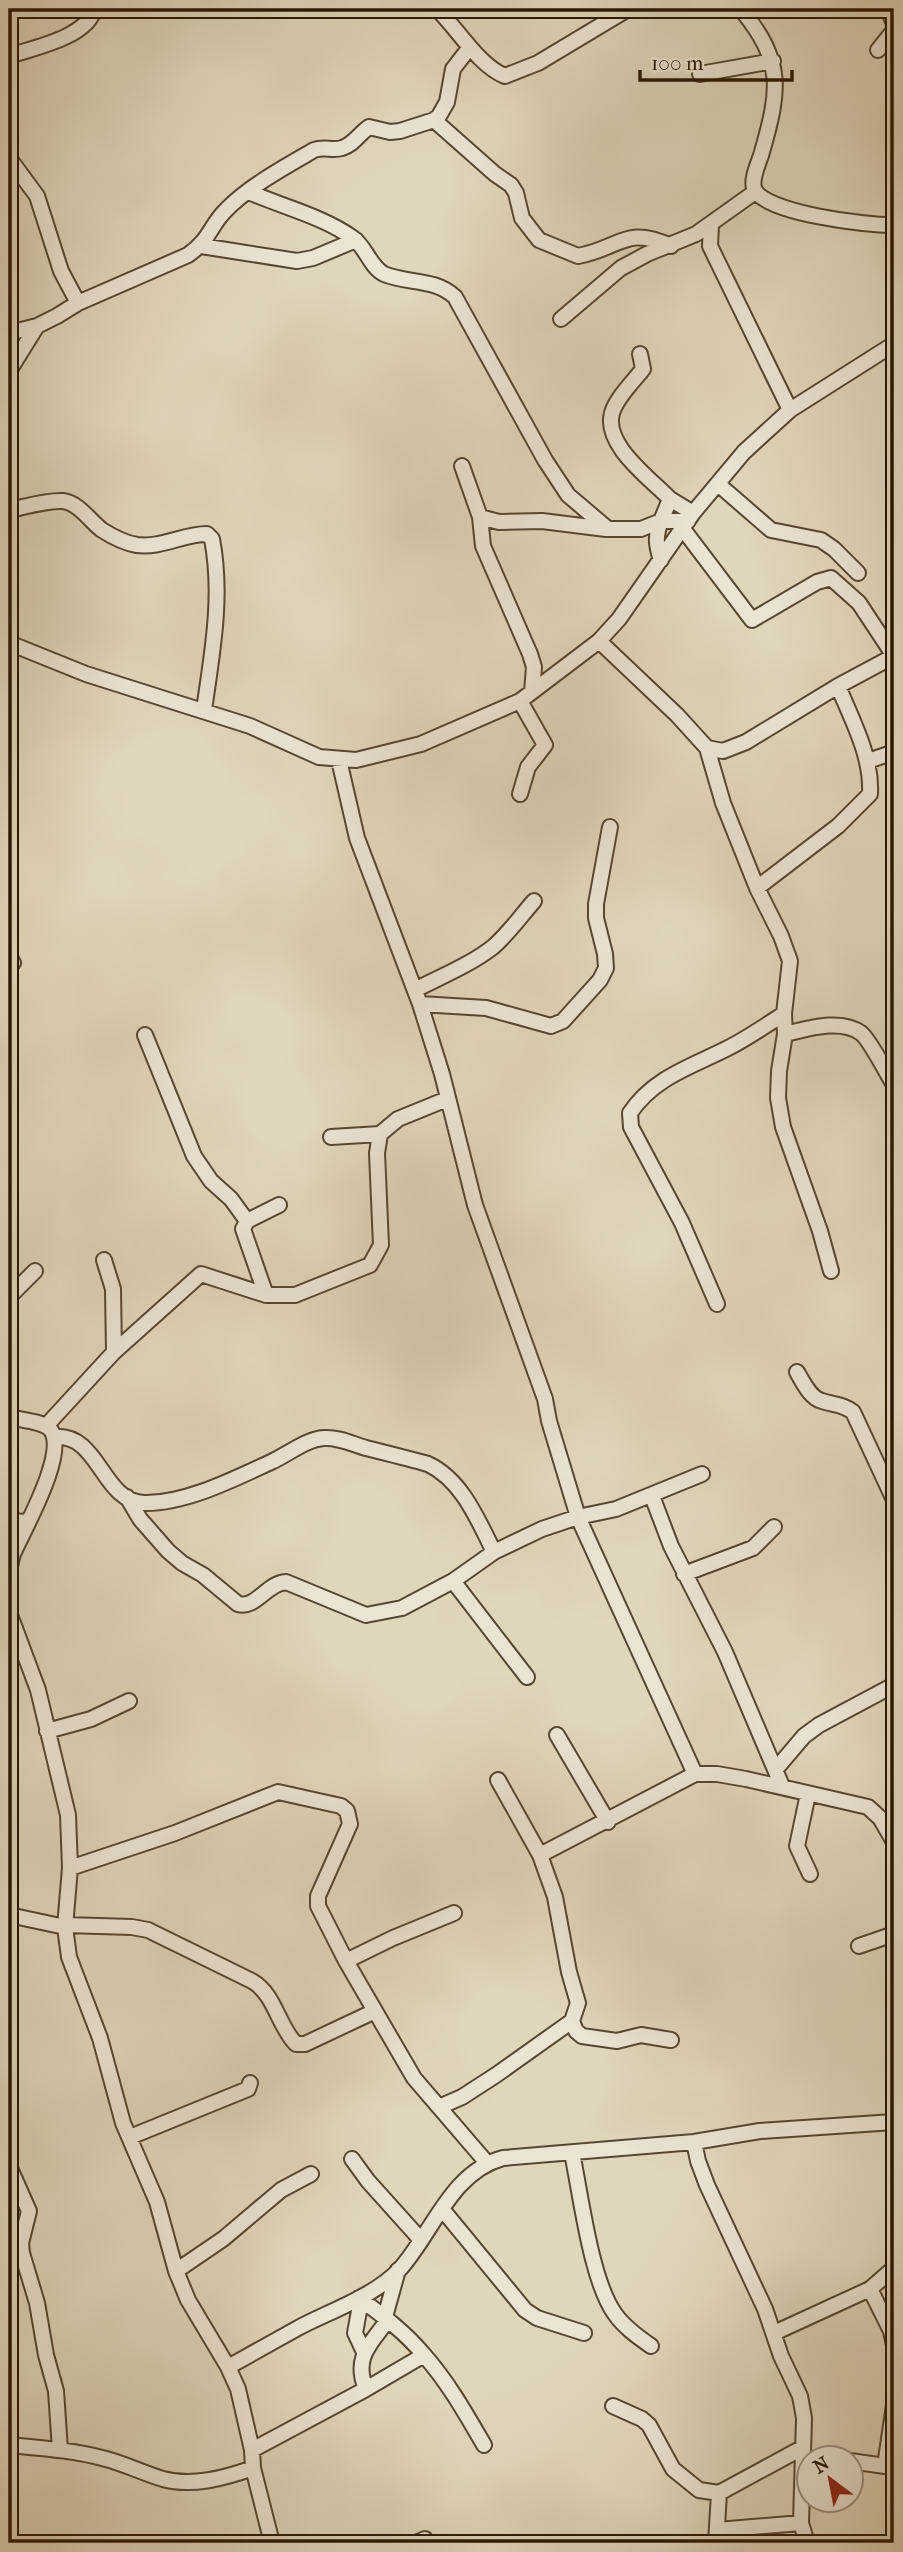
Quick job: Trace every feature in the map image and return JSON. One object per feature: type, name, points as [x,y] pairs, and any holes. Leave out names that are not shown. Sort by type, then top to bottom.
[{"type":"street","points":[[9,56],[73,34],[93,17],[94,9]]},
{"type":"street","points":[[437,9],[470,47],[497,73],[505,76],[538,63],[628,9]]},
{"type":"street","points":[[741,9],[759,32],[773,61],[774,98],[753,183],[755,192],[762,200],[814,216],[894,225]]},
{"type":"street","points":[[888,9],[894,24]]},
{"type":"street","points":[[878,50],[894,30]]},
{"type":"street","points":[[9,332],[37,326],[78,303],[188,255],[201,246],[224,211],[314,150],[326,147],[345,148],[369,127],[390,132],[400,131],[434,120],[447,102],[453,69],[470,47]]},
{"type":"street","points":[[700,74],[773,61]]},
{"type":"street","points":[[434,120],[511,185],[516,193],[522,218],[539,240],[578,256],[640,235],[652,237],[671,246]]},
{"type":"street","points":[[9,158],[37,196],[61,271],[78,303]]},
{"type":"street","points":[[249,192],[336,227],[356,240],[378,270],[386,275],[437,284],[455,297],[545,460],[568,495],[608,529]]},
{"type":"street","points":[[561,320],[621,268],[711,225],[755,192]]},
{"type":"street","points":[[711,225],[710,246],[790,410]]},
{"type":"street","points":[[201,246],[297,261],[313,258],[356,240]]},
{"type":"street","points":[[9,371],[37,326]]},
{"type":"street","points":[[9,643],[86,674],[250,726],[319,757],[356,760],[421,744],[526,697],[598,641],[619,619],[688,521],[744,452],[790,410],[894,344]]},
{"type":"street","points":[[640,354],[643,369],[617,402],[611,415],[611,428],[616,441],[637,469],[670,499],[688,521],[752,620],[817,582],[831,578],[859,603],[894,656],[838,686],[746,743],[723,751],[707,748]]},
{"type":"street","points":[[462,466],[480,517],[483,546],[534,667],[526,697],[545,745],[528,767],[520,794]]},
{"type":"street","points":[[718,484],[771,530],[821,540],[834,548],[858,573]]},
{"type":"street","points":[[661,560],[656,533],[670,499]]},
{"type":"street","points":[[9,510],[62,501],[72,504],[117,539],[158,545],[198,534],[207,534],[212,539],[217,590],[215,635],[204,710]]},
{"type":"street","points":[[480,517],[499,522],[542,522],[608,529],[641,529],[661,521],[688,521]]},
{"type":"street","points":[[598,641],[677,715],[707,748],[723,803],[757,888],[781,936],[790,961],[784,1014],[785,1034],[779,1071],[780,1112],[831,1271]]},
{"type":"street","points":[[757,888],[859,807],[870,794],[871,777],[867,761],[838,686]]},
{"type":"street","points":[[867,761],[894,752]]},
{"type":"street","points":[[339,760],[357,838],[417,997],[442,1074],[475,1205],[545,1399],[549,1422],[579,1517],[695,1774]]},
{"type":"street","points":[[417,997],[486,1008],[551,1026],[564,1021],[600,980],[606,968],[596,918],[596,904],[610,827]]},
{"type":"street","points":[[417,997],[493,946],[508,933],[534,901]]},
{"type":"street","points":[[717,1304],[682,1223],[631,1127],[631,1112],[651,1088],[693,1063],[728,1048],[784,1014]]},
{"type":"street","points":[[785,1034],[826,1025],[853,1029],[863,1035],[894,1085]]},
{"type":"street","points":[[145,1035],[194,1156],[211,1181],[231,1199],[247,1221]]},
{"type":"street","points":[[331,1138],[380,1134],[398,1119],[447,1099]]},
{"type":"street","points":[[50,1431],[114,1352],[201,1274],[266,1295],[295,1295],[370,1265],[381,1245],[377,1153],[380,1134]]},
{"type":"street","points":[[266,1295],[243,1232],[247,1221],[279,1205]]},
{"type":"street","points":[[104,1260],[113,1289],[114,1352]]},
{"type":"street","points":[[9,1297],[35,1271]]},
{"type":"street","points":[[797,1372],[814,1397],[823,1402],[846,1406],[853,1412],[894,1500]]},
{"type":"street","points":[[9,1417],[81,1443],[113,1485],[127,1497],[140,1503],[176,1500],[271,1462],[315,1440],[337,1438],[441,1470],[450,1478],[475,1514],[494,1552]]},
{"type":"street","points":[[9,1570],[13,1554],[54,1464],[57,1447],[50,1431]]},
{"type":"street","points":[[127,1497],[141,1519],[168,1551],[238,1604],[244,1606],[273,1586],[286,1582],[366,1615],[402,1608],[453,1581],[494,1552],[542,1529],[579,1517],[616,1510],[702,1474]]},
{"type":"street","points":[[652,1496],[684,1574],[725,1652],[782,1786]]},
{"type":"street","points":[[9,1521],[28,1522]]},
{"type":"street","points":[[684,1574],[753,1548],[774,1527]]},
{"type":"street","points":[[453,1581],[527,1677]]},
{"type":"street","points":[[9,1606],[38,1690],[68,1815],[70,1868],[65,1926],[69,1957],[100,2038],[123,2123],[157,2202],[176,2272],[188,2300],[238,2389],[252,2450],[253,2468],[272,2543]]},
{"type":"street","points":[[776,1769],[804,1736],[819,1725],[894,1685]]},
{"type":"street","points":[[47,1731],[91,1719],[128,1701]]},
{"type":"street","points":[[557,1735],[608,1822]]},
{"type":"street","points":[[540,1855],[608,1822],[695,1774],[717,1774],[782,1786],[868,1807],[880,1818],[894,1840]]},
{"type":"street","points":[[439,2107],[462,2097],[572,2021],[578,2003],[569,1972],[555,1897],[540,1855],[498,1780]]},
{"type":"street","points":[[70,1868],[175,1833],[278,1792],[341,1806],[347,1811],[350,1824],[317,1901],[346,1961],[414,2078],[487,2163]]},
{"type":"street","points":[[808,1794],[797,1846],[810,1874]]},
{"type":"street","points":[[346,1961],[454,1913]]},
{"type":"street","points":[[9,1916],[65,1926],[132,1927],[148,1930],[252,1981],[266,1994],[285,2031],[296,2045],[305,2044],[375,2011]]},
{"type":"street","points":[[859,1946],[894,1934]]},
{"type":"street","points":[[572,2021],[576,2031],[582,2036],[617,2041],[641,2035],[671,2040]]},
{"type":"street","points":[[130,2137],[248,2089],[250,2082]]},
{"type":"street","points":[[228,2367],[298,2328],[360,2299],[398,2270],[442,2209],[471,2175],[487,2163],[503,2158],[694,2142],[760,2131],[894,2122]]},
{"type":"street","points":[[694,2142],[707,2185],[800,2396],[804,2418],[802,2444]]},
{"type":"street","points":[[572,2153],[596,2269],[608,2303],[628,2328],[651,2346]]},
{"type":"street","points":[[352,2159],[421,2240]]},
{"type":"street","points":[[9,2166],[29,2211],[21,2242],[22,2253],[37,2303],[56,2391],[60,2450]]},
{"type":"street","points":[[176,2272],[223,2239],[281,2190],[311,2174]]},
{"type":"street","points":[[442,2209],[525,2309],[537,2318],[584,2333]]},
{"type":"street","points":[[774,2333],[870,2290],[894,2269]]},
{"type":"street","points":[[366,2389],[360,2368],[364,2352],[387,2319],[398,2270]]},
{"type":"street","points":[[870,2290],[891,2331],[894,2345]]},
{"type":"street","points":[[360,2299],[387,2319],[424,2355],[458,2400],[484,2445]]},
{"type":"street","points":[[360,2299],[355,2333],[364,2352]]},
{"type":"street","points":[[252,2450],[424,2355]]},
{"type":"street","points":[[864,2462],[890,2465],[894,2405]]},
{"type":"street","points":[[613,2406],[642,2419],[649,2426],[673,2469],[699,2490],[719,2493],[794,2452]]},
{"type":"street","points":[[9,2445],[60,2450],[106,2459],[164,2479],[184,2482],[231,2476],[253,2468]]},
{"type":"street","points":[[719,2493],[717,2537],[801,2523]]},
{"type":"street","points":[[802,2514],[801,2523],[807,2543]]}]
